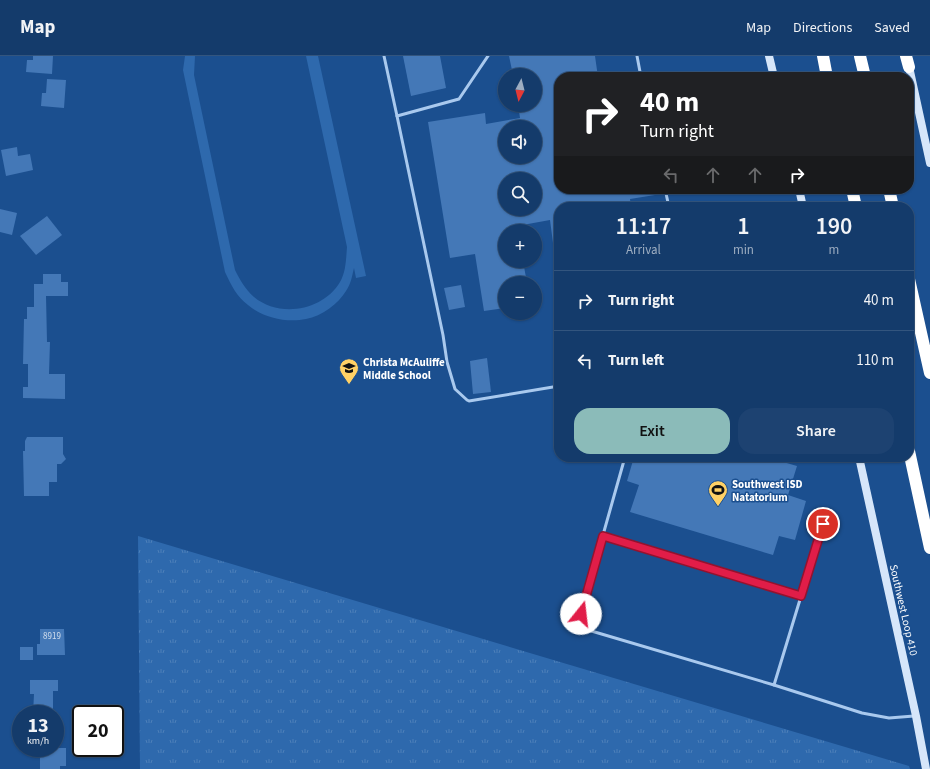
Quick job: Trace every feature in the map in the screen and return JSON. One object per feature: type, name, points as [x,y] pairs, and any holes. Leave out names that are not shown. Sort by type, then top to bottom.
[{"type":"highway","points":[[823,56],[826,72]]},
{"type":"highway","points":[[860,56],[864,72]]},
{"type":"highway","points":[[914,301],[930,373]]},
{"type":"highway","points":[[911,462],[930,548]]},
{"type":"main road","points":[[769,56],[773,72]]},
{"type":"main road","points":[[907,60],[910,72]]},
{"type":"main road","points":[[914,91],[930,163]]},
{"type":"main road","name":"Southwest Loop 410","points":[[860,462],[916,716],[926,769]]},
{"type":"lane","points":[[384,56],[444,335],[447,362],[455,389],[469,401],[554,387]]},
{"type":"lane","points":[[397,116],[459,99],[488,56]]},
{"type":"lane","points":[[637,56],[640,72]]},
{"type":"lane","points":[[624,462],[581,614],[588,630],[774,685],[862,713],[889,718],[916,716]]},
{"type":"lane","points":[[774,685],[823,524]]},
{"type":"lane","points":[[603,536],[801,596]]},
{"type":"green space","points":[[185,56],[195,56],[194,75],[235,270],[243,284],[254,297],[264,304],[276,308],[288,309],[312,305],[323,300],[340,282],[345,270],[347,247],[306,56],[318,56],[366,276],[356,278],[354,268],[350,283],[343,296],[324,312],[299,320],[283,320],[268,316],[244,302],[232,286],[225,272],[183,70]]},
{"type":"green space","points":[[138,536],[909,766],[910,769],[140,769]]},
{"type":"building","points":[[33,56],[53,56],[52,74],[26,72],[27,60],[33,60]]},
{"type":"building","points":[[403,56],[440,56],[446,88],[411,96]]},
{"type":"building","points":[[509,56],[595,56],[597,72],[554,72],[554,194],[655,195],[630,199],[630,202],[554,202],[554,243],[550,220],[528,224],[498,224],[498,268],[524,268],[526,276],[498,276],[498,309],[484,311],[475,254],[450,258],[428,122],[485,113],[486,124],[498,122],[498,164],[542,164],[542,120],[509,120],[520,118],[519,112],[542,112],[542,68],[512,68]]},
{"type":"building","points":[[47,79],[66,80],[64,108],[41,106],[42,93],[46,93]]},
{"type":"building","points":[[17,147],[18,156],[30,154],[33,170],[6,176],[1,150]]},
{"type":"building","points":[[0,209],[17,213],[12,235],[0,232]]},
{"type":"building","points":[[47,216],[62,235],[36,255],[20,236]]},
{"type":"building","points":[[43,274],[61,274],[61,282],[68,282],[68,296],[46,296],[47,342],[50,342],[49,374],[65,374],[65,399],[23,398],[23,387],[28,387],[28,364],[23,364],[24,319],[27,319],[27,307],[34,307],[34,284],[43,284]]},
{"type":"building","points":[[461,285],[465,307],[449,310],[444,288]]},
{"type":"building","points":[[487,358],[491,392],[473,394],[470,361]]},
{"type":"building","points":[[27,437],[63,437],[63,454],[66,459],[61,464],[57,464],[57,482],[49,482],[49,496],[24,496],[23,451],[25,451],[25,441]]},
{"type":"building","name":"Southwest ISD Natatorium","points":[[633,462],[783,462],[797,466],[788,495],[806,501],[795,540],[779,536],[773,555],[630,512],[639,485],[627,481]]},
{"type":"building","points":[[40,629],[64,629],[65,655],[37,655],[37,644],[40,644]]},
{"type":"building","points":[[20,647],[33,647],[33,660],[20,660]]},
{"type":"building","points":[[30,680],[58,680],[58,691],[53,691],[53,705],[33,705],[34,694],[30,694]]},
{"type":"building","points":[[64,748],[66,748],[66,766],[60,766],[60,769],[40,769],[40,757],[64,757]]},
{"type":"place","name":"Christa McAuliffe Middle School","points":[[349,385]]},
{"type":"place","name":"Southwest ISD Natatorium","points":[[718,507]]},
{"type":"route","points":[[581,614],[603,536],[801,596],[823,524]]}]
